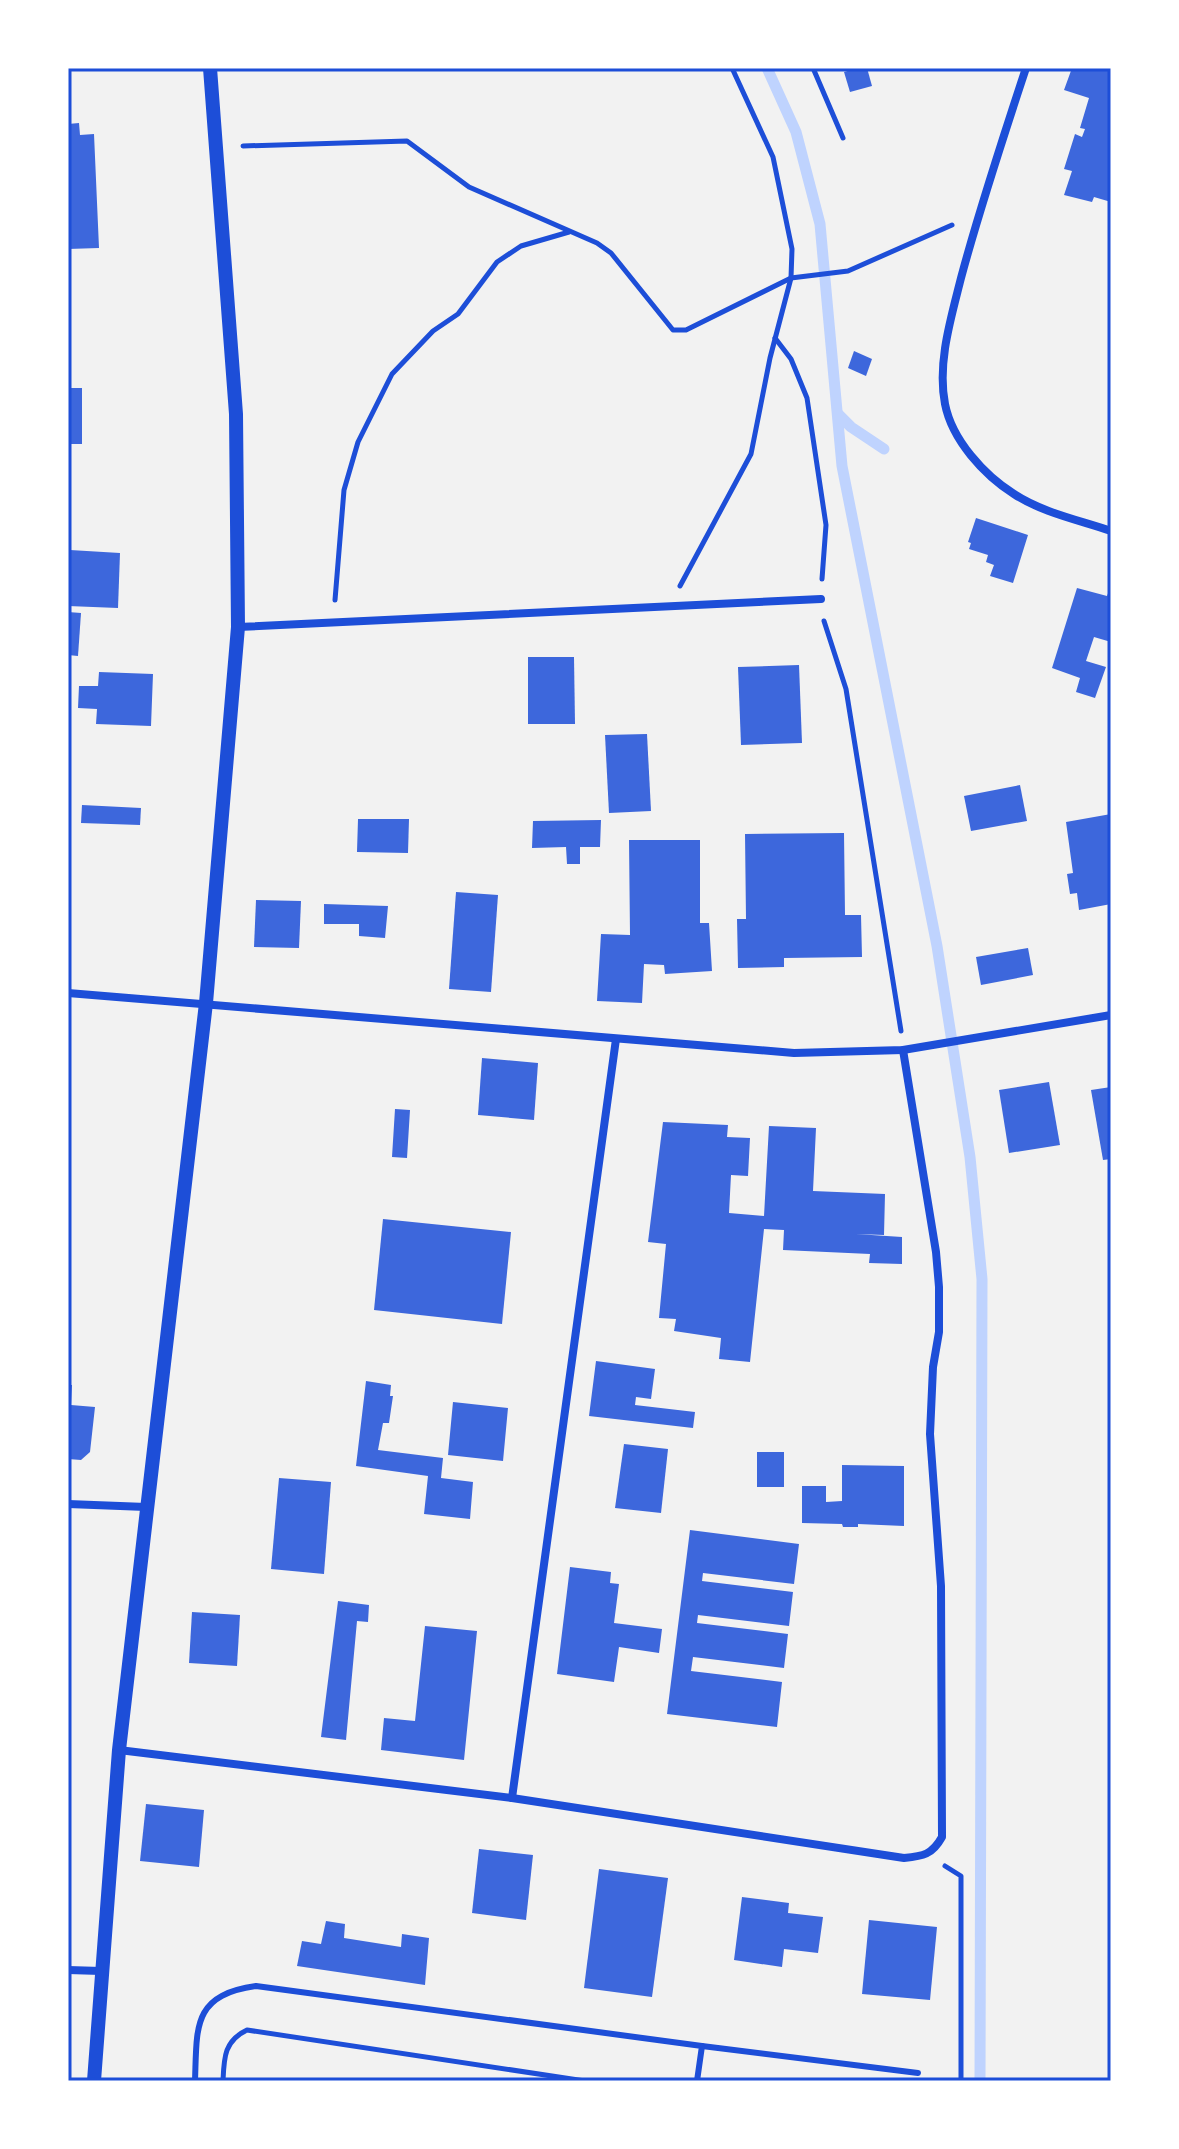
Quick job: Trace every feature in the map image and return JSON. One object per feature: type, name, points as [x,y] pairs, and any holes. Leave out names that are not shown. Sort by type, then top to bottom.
[{"type":"street","points":[[94,2081],[119,1750],[206,1003],[238,627],[236,414],[210,68]]},
{"type":"street","points":[[1026,68],[979,213],[953,311],[942,373],[945,407],[958,437],[979,465],[1014,494],[1044,509],[1111,531]]},
{"type":"street","points":[[238,627],[821,599]]},
{"type":"street","points":[[68,993],[794,1053],[903,1050],[1111,1015]]},
{"type":"street","points":[[512,1798],[616,1039]]},
{"type":"street","points":[[119,1750],[512,1798],[904,1858],[927,1855],[935,1849],[942,1837],[941,1586],[930,1434],[933,1367],[939,1332],[939,1287],[903,1050]]},
{"type":"street","points":[[68,1504],[146,1507]]},
{"type":"street","points":[[68,1970],[101,1971]]},
{"type":"lane","points":[[195,2081],[197,2031],[207,2007],[224,1993],[256,1986],[918,2073]]},
{"type":"lane","points":[[697,2081],[702,2046]]},
{"type":"path","points":[[670,604],[751,454],[791,278],[792,249],[773,157],[732,68]]},
{"type":"path","points":[[813,68],[843,138]]},
{"type":"path","points":[[243,146],[407,141],[469,187],[570,231],[611,253],[673,330],[686,330],[791,278],[848,271],[979,213]]},
{"type":"path","points":[[334,622],[344,490],[358,442],[392,374],[433,331],[458,314],[497,262],[521,246],[570,231]]},
{"type":"path","points":[[775,338],[791,359],[807,398],[826,525],[821,599],[825,623],[846,689],[903,1050]]},
{"type":"path","points":[[927,1855],[961,1876],[961,2081]]},
{"type":"path","points":[[223,2081],[228,2045],[235,2036],[247,2030],[585,2081]]},
{"type":"building","points":[[867,68],[872,86],[850,92],[844,72]]},
{"type":"building","points":[[1072,68],[1111,68],[1111,202],[1094,197],[1092,202],[1064,195],[1072,171],[1064,169],[1075,134],[1082,137],[1085,129],[1080,128],[1089,98],[1064,90]]},
{"type":"building","points":[[79,123],[80,135],[94,134],[99,248],[68,249],[68,124]]},
{"type":"building","points":[[854,351],[872,359],[866,376],[848,368]]},
{"type":"building","points":[[68,388],[82,388],[82,444],[68,444]]},
{"type":"building","points":[[976,518],[1028,535],[1013,583],[990,576],[994,565],[986,562],[988,555],[969,549],[971,543],[968,542]]},
{"type":"building","points":[[70,550],[120,553],[118,608],[68,606]]},
{"type":"building","points":[[1111,585],[1111,642],[1094,637],[1086,661],[1106,667],[1095,698],[1076,692],[1080,678],[1052,668],[1077,588],[1107,596]]},
{"type":"building","points":[[68,612],[81,613],[78,656],[68,655]]},
{"type":"building","points":[[528,657],[574,657],[575,724],[528,724]]},
{"type":"building","points":[[799,665],[802,743],[741,745],[738,667]]},
{"type":"building","points":[[99,672],[153,674],[151,726],[96,724],[97,709],[78,708],[79,686],[98,686]]},
{"type":"building","points":[[647,734],[651,811],[609,813],[605,735]]},
{"type":"building","points":[[1020,785],[1027,821],[971,831],[964,796]]},
{"type":"building","points":[[82,805],[141,808],[140,825],[81,823]]},
{"type":"building","points":[[1111,814],[1111,904],[1079,910],[1077,893],[1070,894],[1067,874],[1073,873],[1066,822]]},
{"type":"building","points":[[358,819],[409,819],[408,853],[357,852]]},
{"type":"building","points":[[601,820],[600,847],[580,847],[580,864],[567,864],[566,847],[532,848],[533,821]]},
{"type":"building","points":[[844,833],[845,915],[861,915],[862,957],[784,958],[784,967],[738,968],[737,919],[746,919],[745,834]]},
{"type":"building","points":[[629,840],[700,840],[700,923],[709,923],[712,971],[665,974],[664,965],[644,964],[642,1003],[597,1001],[601,934],[630,935]]},
{"type":"building","points":[[456,892],[498,895],[491,992],[449,989]]},
{"type":"building","points":[[256,900],[301,901],[299,948],[254,947]]},
{"type":"building","points":[[324,904],[388,906],[385,938],[359,936],[359,924],[324,924]]},
{"type":"building","points":[[1028,948],[1033,975],[981,985],[976,957]]},
{"type":"building","points":[[482,1058],[538,1063],[534,1120],[478,1115]]},
{"type":"building","points":[[1049,1082],[1060,1145],[1009,1153],[999,1090]]},
{"type":"building","points":[[1111,1087],[1111,1159],[1103,1160],[1091,1090]]},
{"type":"building","points":[[395,1109],[410,1110],[407,1158],[392,1157]]},
{"type":"building","points":[[663,1122],[728,1125],[727,1137],[750,1138],[748,1176],[731,1175],[729,1213],[764,1216],[769,1126],[816,1128],[813,1191],[885,1194],[884,1235],[856,1234],[902,1237],[902,1264],[869,1263],[870,1254],[783,1250],[784,1230],[764,1229],[750,1362],[719,1359],[721,1338],[674,1331],[676,1319],[659,1318],[666,1244],[648,1242]]},
{"type":"building","points":[[383,1219],[511,1232],[502,1324],[374,1310]]},
{"type":"building","points":[[596,1361],[655,1369],[651,1399],[636,1397],[635,1405],[695,1412],[693,1428],[589,1416]]},
{"type":"building","points":[[366,1381],[391,1385],[390,1396],[393,1396],[389,1423],[383,1423],[378,1450],[443,1458],[441,1478],[473,1482],[470,1519],[424,1514],[428,1476],[356,1466]]},
{"type":"building","points":[[68,1385],[72,1385],[71,1405],[95,1407],[90,1452],[81,1460],[68,1459]]},
{"type":"building","points":[[453,1402],[508,1408],[503,1461],[448,1455]]},
{"type":"building","points":[[624,1444],[668,1449],[661,1513],[615,1508]]},
{"type":"building","points":[[757,1452],[784,1452],[784,1487],[757,1487]]},
{"type":"building","points":[[842,1465],[904,1466],[904,1526],[858,1524],[858,1527],[843,1527],[842,1524],[802,1523],[802,1486],[826,1486],[826,1502],[842,1501]]},
{"type":"building","points":[[279,1478],[331,1482],[324,1574],[271,1569]]},
{"type":"building","points":[[690,1530],[799,1544],[794,1584],[703,1573],[702,1581],[793,1592],[789,1626],[698,1615],[697,1623],[788,1634],[784,1668],[693,1657],[691,1671],[782,1682],[777,1727],[667,1714]]},
{"type":"building","points":[[570,1567],[611,1572],[610,1583],[619,1584],[614,1623],[662,1629],[659,1653],[619,1647],[614,1682],[557,1674]]},
{"type":"building","points":[[338,1601],[369,1605],[368,1622],[357,1621],[346,1740],[321,1737]]},
{"type":"building","points":[[192,1612],[240,1615],[237,1666],[189,1663]]},
{"type":"building","points":[[425,1626],[477,1631],[464,1760],[381,1750],[384,1718],[415,1721]]},
{"type":"building","points":[[146,1804],[204,1810],[199,1867],[140,1861]]},
{"type":"building","points":[[479,1849],[533,1855],[526,1920],[472,1913]]},
{"type":"building","points":[[599,1869],[668,1878],[652,1997],[584,1988]]},
{"type":"building","points":[[742,1897],[789,1903],[788,1913],[823,1917],[818,1953],[784,1949],[782,1967],[734,1960]]},
{"type":"building","points":[[869,1920],[937,1927],[930,2000],[862,1994]]},
{"type":"building","points":[[326,1921],[345,1924],[344,1938],[401,1947],[402,1934],[429,1938],[425,1985],[297,1966],[302,1941],[321,1944]]},
{"type":"waterway","points":[[767,68],[796,132],[820,224],[842,466],[937,946],[970,1157],[982,1279],[980,2081]]},
{"type":"waterway","points":[[838,414],[851,427],[884,449]]}]
